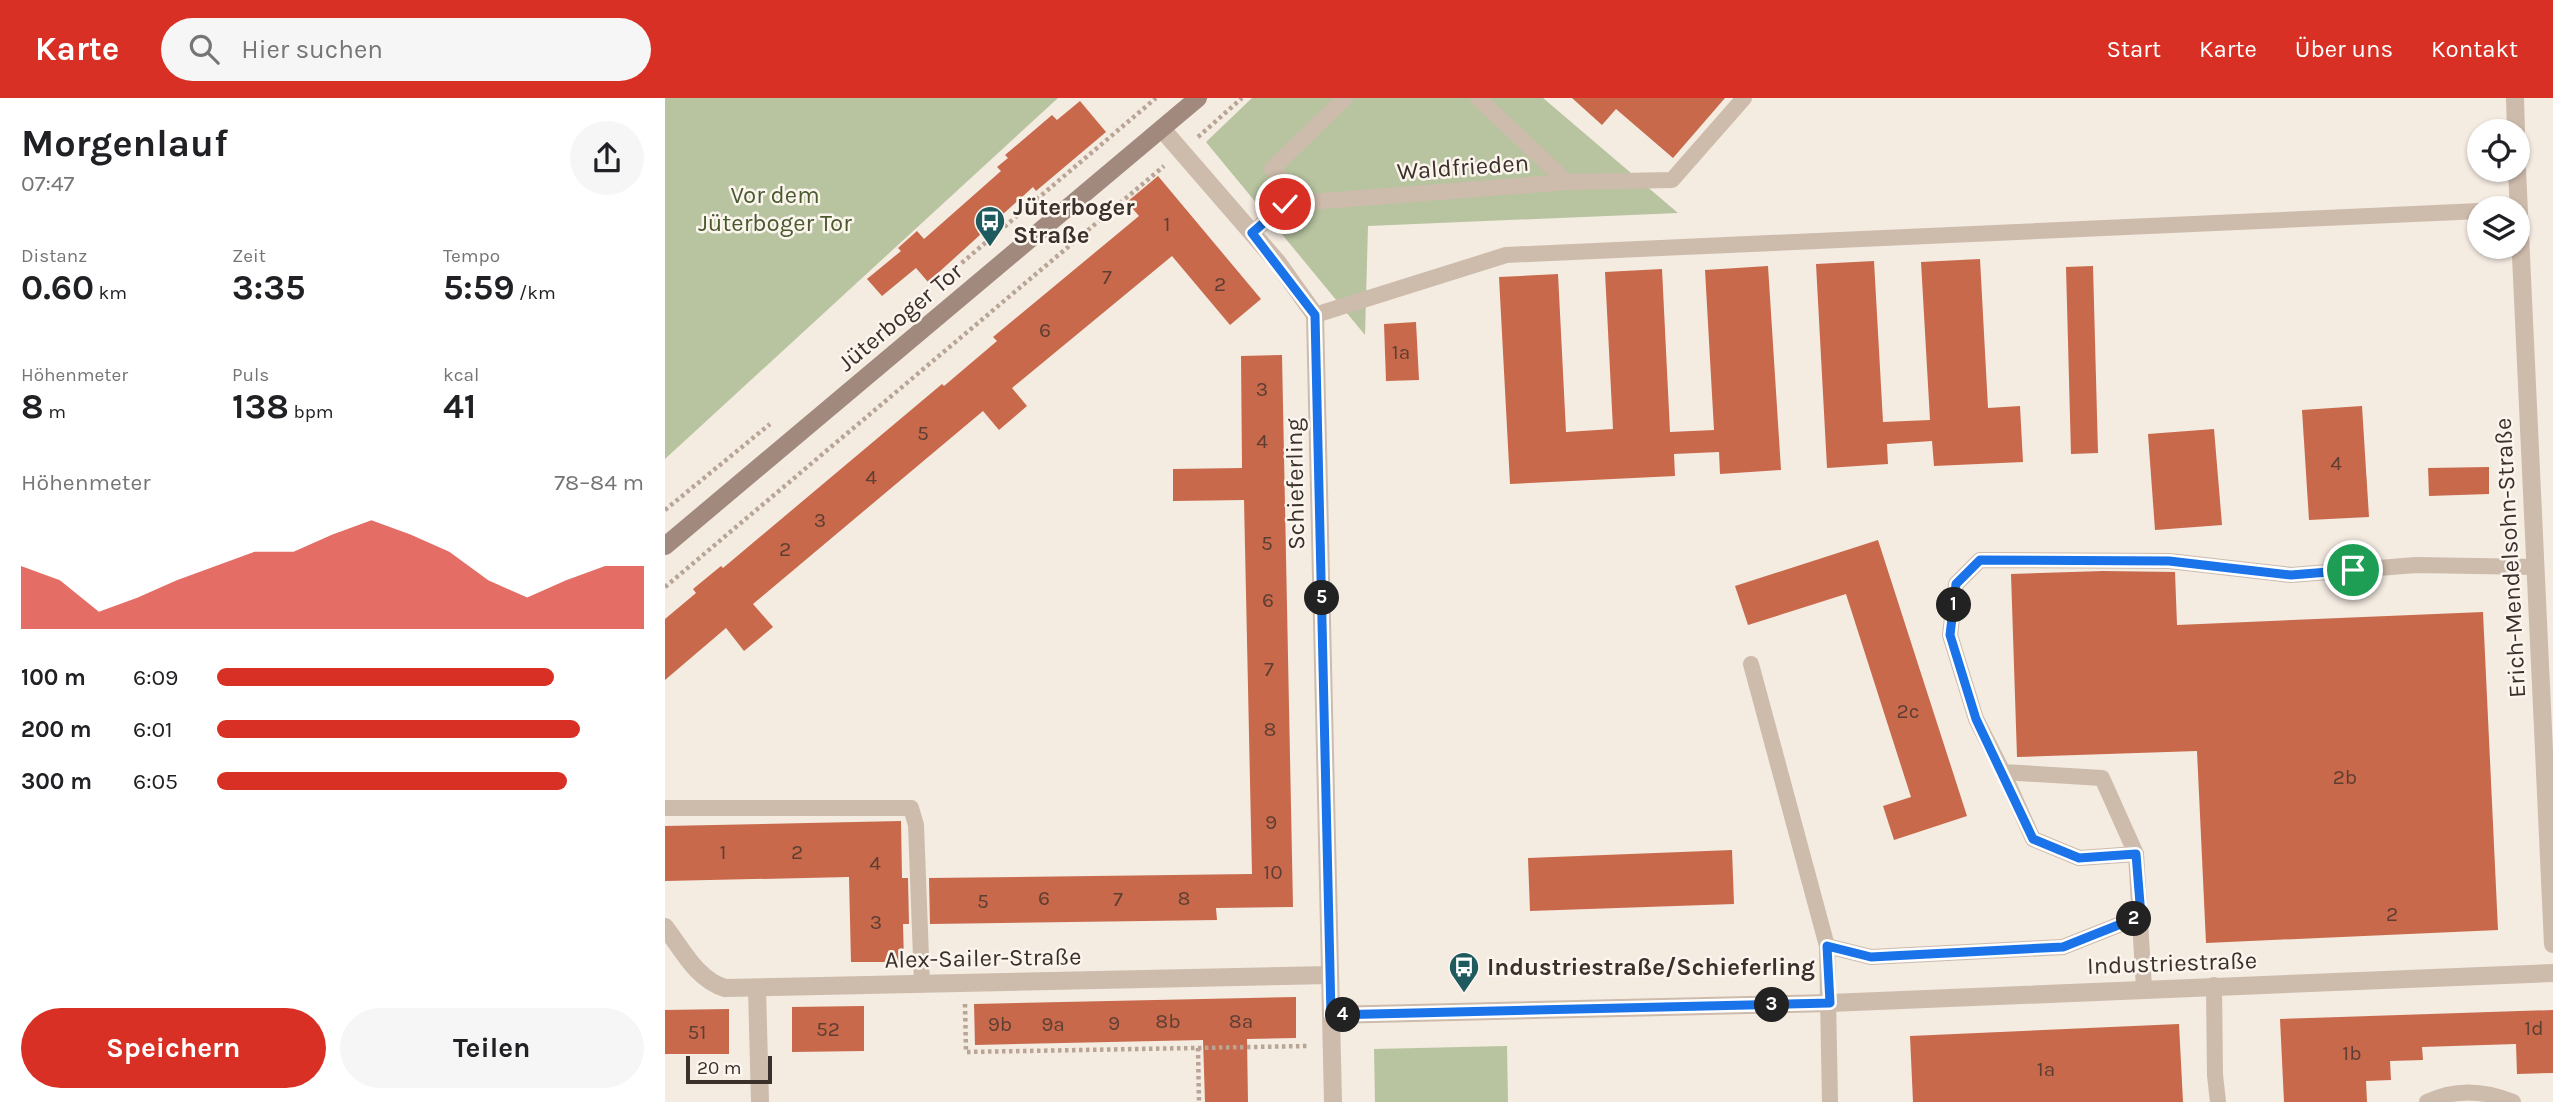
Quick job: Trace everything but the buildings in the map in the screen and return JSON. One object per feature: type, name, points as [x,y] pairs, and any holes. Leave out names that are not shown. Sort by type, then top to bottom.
[{"type":"main road","name":"Jüterboger Tor","points":[[665,546],[1198,98]]},
{"type":"street","points":[[2515,98],[2516,119]]},
{"type":"street","points":[[1162,129],[1252,233],[1315,315]]},
{"type":"street","name":"Erich-Mendelsohn-Straße","points":[[2520,259],[2553,944]]},
{"type":"street","name":"Schieferling","points":[[1315,315],[1333,1102]]},
{"type":"street","name":"Alex-Sailer-Straße","points":[[665,927],[712,985],[725,988],[1330,975]]},
{"type":"street","name":"Industriestraße","points":[[1331,1015],[1830,1003],[2553,972]]},
{"type":"street","points":[[757,988],[759,1102]]},
{"type":"lane","points":[[1306,202],[1272,169],[1345,98]]},
{"type":"lane","name":"Waldfrieden","points":[[1478,98],[1567,182]]},
{"type":"lane","points":[[1567,182],[1672,180],[1744,98]]},
{"type":"lane","name":"Waldfrieden","points":[[1252,233],[1285,204],[1567,182]]},
{"type":"lane","points":[[1315,315],[1506,255],[2467,212]]},
{"type":"lane","points":[[2136,854],[2079,858],[2033,839],[1976,719],[1950,635],[1956,584],[1980,560],[2169,561],[2291,575],[2416,565],[2535,568]]},
{"type":"lane","points":[[1751,664],[1827,946],[1830,1102]]},
{"type":"lane","points":[[2003,772],[2102,778],[2136,854],[2144,988]]},
{"type":"lane","points":[[665,808],[911,808],[916,825],[922,984]]},
{"type":"lane","points":[[1827,946],[1871,957],[2063,947],[2141,916]]},
{"type":"lane","points":[[2214,985],[2218,1102]]},
{"type":"lane","points":[[2427,1102],[2453,1093],[2475,1091],[2513,1102]]},
{"type":"path","points":[[943,278],[1156,98]]},
{"type":"path","points":[[665,587],[1242,98]]},
{"type":"path","points":[[665,510],[777,418]]},
{"type":"path","points":[[964,983],[966,1052],[1332,1046]]},
{"type":"path","points":[[1198,1048],[1199,1102]]},
{"type":"green space","name":"Vor dem Jüterboger Tor","points":[[665,98],[1058,98],[665,459]]},
{"type":"green space","points":[[1252,98],[1543,98],[1678,213],[1368,226],[1365,335],[1206,142]]},
{"type":"green space","points":[[1507,1046],[1508,1102],[1375,1102],[1374,1049]]},
{"type":"place","name":"Jüterboger Straße","points":[[990,248]]},
{"type":"place","name":"Industriestraße/Schieferling","points":[[1464,994]]},
{"type":"route","points":[[1285,204],[1252,233],[1278,263],[1315,315],[1331,1015],[1830,1003],[1827,946],[1871,957],[2063,947],[2098,935],[2141,916],[2136,854],[2079,858],[2033,839],[1976,719],[1950,635],[1956,584],[1980,560],[2067,558],[2169,561],[2291,575],[2353,570]]}]
